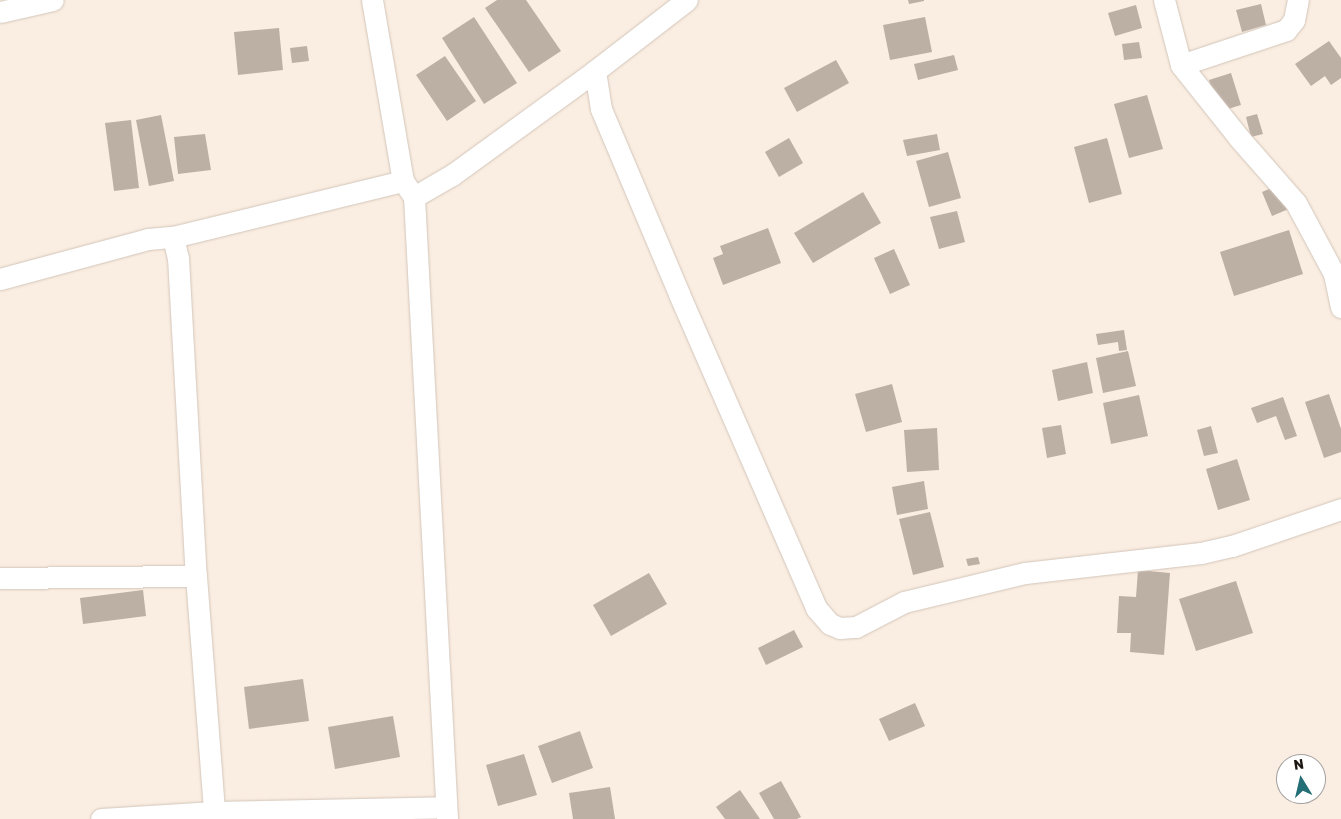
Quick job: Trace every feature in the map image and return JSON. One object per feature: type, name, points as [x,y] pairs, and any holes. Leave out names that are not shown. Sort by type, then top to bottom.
[{"type":"street","points":[[0,12],[54,0]]},
{"type":"street","points":[[101,819],[214,812],[447,813],[408,189],[372,0]]},
{"type":"street","points":[[0,280],[148,239],[173,237],[408,189],[452,175],[595,71],[687,0]]},
{"type":"street","points":[[1164,0],[1181,65],[1296,203],[1337,271],[1341,308]]},
{"type":"street","points":[[1181,65],[1286,30],[1294,20],[1298,0]]},
{"type":"street","points":[[595,71],[601,108],[679,294],[816,608],[830,624],[840,628],[856,627],[904,602],[1025,573],[1175,557],[1224,548],[1341,509]]},
{"type":"street","points":[[173,237],[178,258],[196,576],[214,812]]},
{"type":"street","points":[[0,578],[196,576]]},
{"type":"building","points":[[497,0],[526,0],[561,51],[529,72],[485,8]]},
{"type":"building","points":[[908,0],[924,0],[924,1],[909,4]]},
{"type":"building","points":[[1261,4],[1266,25],[1242,32],[1236,10]]},
{"type":"building","points":[[1136,5],[1142,28],[1115,36],[1108,13]]},
{"type":"building","points":[[474,17],[517,83],[484,104],[442,38]]},
{"type":"building","points":[[925,17],[932,52],[890,60],[883,25]]},
{"type":"building","points":[[279,28],[283,70],[238,75],[234,32]]},
{"type":"building","points":[[1329,41],[1341,58],[1341,78],[1331,85],[1325,76],[1311,86],[1295,64]]},
{"type":"building","points":[[1139,42],[1142,58],[1124,60],[1122,44]]},
{"type":"building","points":[[307,46],[309,61],[292,63],[290,48]]},
{"type":"building","points":[[954,55],[958,70],[918,80],[914,64]]},
{"type":"building","points":[[445,56],[476,101],[447,121],[416,75]]},
{"type":"building","points":[[836,60],[849,83],[797,112],[784,88]]},
{"type":"building","points":[[1231,73],[1241,105],[1218,112],[1209,80]]},
{"type":"building","points":[[1147,95],[1163,149],[1129,158],[1114,104]]},
{"type":"building","points":[[1257,114],[1263,134],[1251,137],[1246,117]]},
{"type":"building","points":[[161,115],[174,181],[149,186],[136,120]]},
{"type":"building","points":[[131,120],[139,188],[114,191],[105,123]]},
{"type":"building","points":[[205,134],[211,170],[178,174],[174,137]]},
{"type":"building","points":[[937,134],[940,150],[907,156],[903,140]]},
{"type":"building","points":[[789,138],[803,163],[779,177],[765,152]]},
{"type":"building","points":[[1107,138],[1122,194],[1089,203],[1074,147]]},
{"type":"building","points":[[948,152],[961,198],[929,207],[916,161]]},
{"type":"building","points":[[1281,184],[1291,208],[1272,216],[1262,192]]},
{"type":"building","points":[[863,192],[881,223],[813,263],[794,233]]},
{"type":"building","points":[[957,211],[965,242],[939,249],[930,217]]},
{"type":"building","points":[[768,228],[781,263],[723,285],[713,258],[723,254],[720,246]]},
{"type":"building","points":[[1289,230],[1303,274],[1234,296],[1220,252]]},
{"type":"building","points":[[894,249],[910,285],[890,294],[874,258]]},
{"type":"building","points":[[1124,330],[1127,350],[1119,351],[1118,342],[1098,345],[1096,334]]},
{"type":"building","points":[[1128,351],[1136,386],[1103,393],[1096,358]]},
{"type":"building","points":[[1087,362],[1093,393],[1058,401],[1052,370]]},
{"type":"building","points":[[892,384],[902,422],[866,432],[855,394]]},
{"type":"building","points":[[1329,394],[1341,429],[1341,452],[1324,458],[1305,402]]},
{"type":"building","points":[[1139,395],[1148,436],[1111,444],[1103,403]]},
{"type":"building","points":[[1283,397],[1297,436],[1285,440],[1276,416],[1257,423],[1251,408]]},
{"type":"building","points":[[1061,425],[1066,454],[1047,458],[1042,428]]},
{"type":"building","points":[[1211,426],[1218,453],[1204,456],[1197,430]]},
{"type":"building","points":[[937,428],[939,470],[907,472],[904,430]]},
{"type":"building","points":[[1237,459],[1250,500],[1218,510],[1206,469]]},
{"type":"building","points":[[924,481],[928,509],[897,515],[892,487]]},
{"type":"building","points":[[930,512],[944,567],[913,575],[899,519]]},
{"type":"building","points":[[978,557],[980,564],[968,566],[966,559]]},
{"type":"building","points":[[1138,570],[1170,573],[1164,655],[1130,652],[1131,633],[1117,633],[1119,596],[1136,597]]},
{"type":"building","points":[[649,573],[667,604],[611,636],[593,605]]},
{"type":"building","points":[[1236,581],[1253,633],[1196,651],[1179,599]]},
{"type":"building","points":[[143,590],[146,616],[83,624],[80,598]]},
{"type":"building","points":[[794,630],[803,647],[766,665],[758,648]]},
{"type":"building","points":[[303,679],[309,721],[249,729],[244,687]]},
{"type":"building","points":[[915,703],[925,726],[889,741],[879,719]]},
{"type":"building","points":[[393,716],[400,757],[335,769],[328,727]]},
{"type":"building","points":[[580,731],[593,768],[552,783],[538,746]]},
{"type":"building","points":[[524,754],[537,795],[498,806],[486,765]]},
{"type":"building","points":[[781,781],[801,817],[797,819],[774,819],[759,793]]},
{"type":"building","points":[[610,787],[615,819],[573,819],[569,793]]},
{"type":"building","points":[[740,790],[760,819],[725,819],[716,807]]}]
